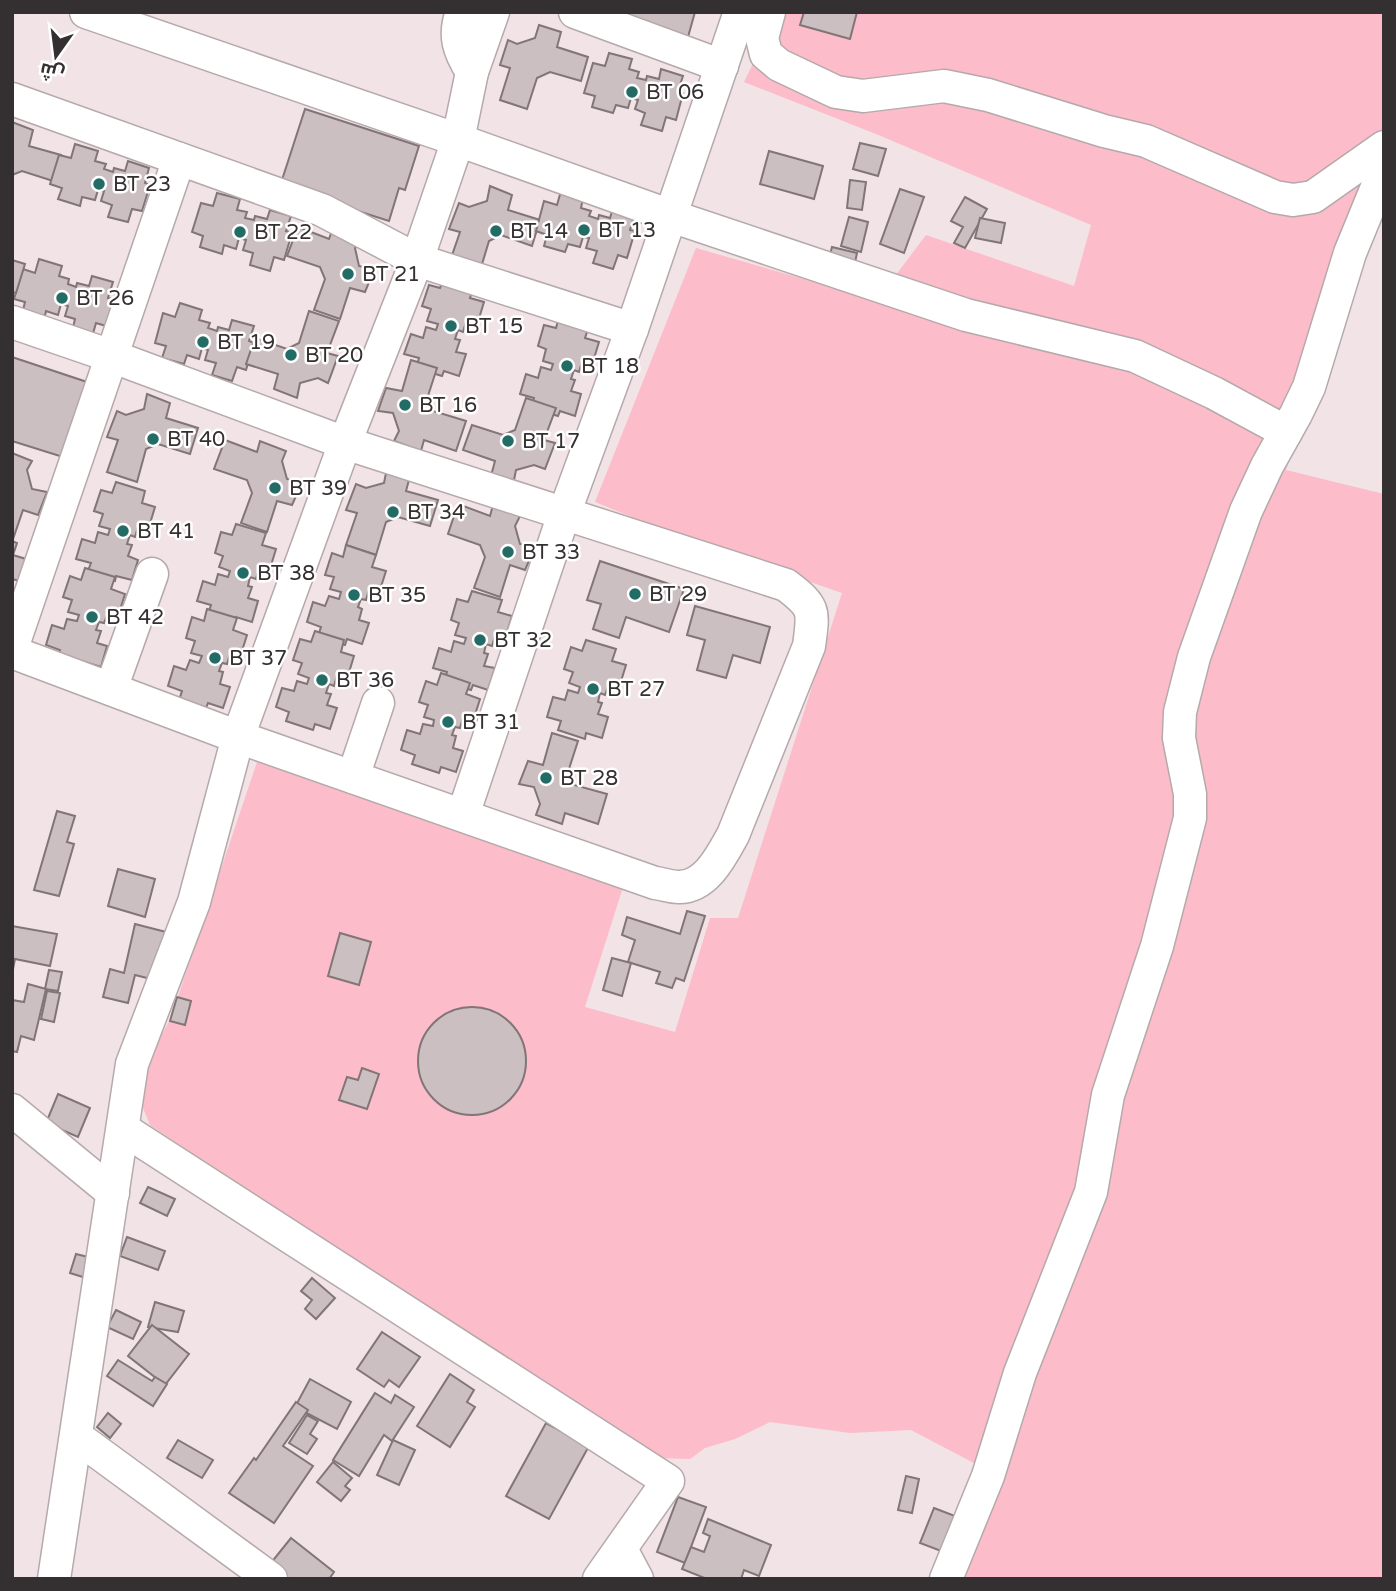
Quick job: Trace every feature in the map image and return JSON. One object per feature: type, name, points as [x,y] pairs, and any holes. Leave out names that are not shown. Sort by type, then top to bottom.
[{"type":"street","points":[[86,12],[671,216],[966,315],[1135,356],[1214,393],[1286,432]]},
{"type":"street","points":[[462,12],[457,25],[457,40],[472,72]]},
{"type":"street","points":[[57,1577],[132,1064],[194,902],[238,737],[345,443],[417,260],[458,140],[472,72],[493,12]]},
{"type":"street","points":[[575,12],[722,66]]},
{"type":"street","points":[[463,815],[564,514],[632,329],[740,12]]},
{"type":"street","points":[[769,12],[762,38],[766,54],[779,65],[836,92],[863,96],[944,86],[988,95],[1104,131],[1146,141],[1275,197],[1293,200],[1313,197],[1384,147]]},
{"type":"street","points":[[12,99],[322,210],[417,260],[632,329]]},
{"type":"street","points":[[12,322],[111,356],[345,443],[786,585],[808,601],[813,619],[809,646],[733,835],[719,860],[701,879],[681,887],[655,883],[238,737],[12,650],[111,356],[179,159]]},
{"type":"street","points":[[946,1579],[988,1476],[1020,1373],[1091,1192],[1108,1095],[1157,946],[1190,818],[1190,794],[1179,738],[1180,712],[1194,657],[1246,511],[1309,387],[1350,253],[1377,210],[1384,170]]},
{"type":"street","points":[[111,689],[152,574]]},
{"type":"street","points":[[353,777],[377,703]]},
{"type":"street","points":[[12,1110],[113,1193]]},
{"type":"street","points":[[123,1129],[668,1481],[599,1579]]},
{"type":"street","points":[[77,1437],[271,1579]]},
{"type":"street","points":[[621,1549],[636,1579]]},
{"type":"shaded area","points":[[778,12],[1384,12],[1384,160],[1286,470],[1384,494],[1384,1579],[953,1579],[1025,1394],[974,1463],[911,1430],[850,1433],[770,1422],[735,1439],[705,1448],[690,1459],[657,1458],[627,1442],[150,1125],[136,1091],[147,1060],[170,1020],[257,762],[623,887],[585,1007],[675,1032],[710,918],[738,918],[842,593],[686,539],[595,502],[696,248],[877,300],[926,235],[1074,286],[1091,225],[876,134],[744,82]]},
{"type":"building","points":[[619,12],[695,12],[688,37]]},
{"type":"building","points":[[804,12],[857,12],[850,39],[800,25]]},
{"type":"building","points":[[539,25],[561,32],[557,47],[588,57],[581,81],[550,72],[537,78],[527,109],[500,100],[510,68],[500,65],[508,40],[517,44],[535,38]]},
{"type":"building","name":"BT 06","points":[[609,53],[632,59],[629,69],[639,72],[637,78],[646,80],[647,76],[659,79],[661,69],[683,76],[678,91],[683,93],[676,120],[666,117],[662,131],[641,125],[645,113],[635,109],[638,100],[631,98],[628,108],[616,105],[613,113],[592,107],[595,96],[584,93],[593,63],[605,66]]},
{"type":"building","points":[[305,109],[419,146],[405,190],[399,188],[389,221],[280,186]]},
{"type":"building","points":[[12,122],[33,130],[29,146],[61,155],[53,181],[22,171],[12,175]]},
{"type":"building","points":[[860,143],[886,149],[878,176],[853,169]]},
{"type":"building","name":"BT 23","points":[[75,144],[98,151],[95,161],[106,164],[104,169],[113,172],[114,168],[125,171],[128,161],[149,168],[145,183],[150,185],[142,211],[132,209],[128,222],[108,217],[112,205],[101,201],[104,191],[98,190],[95,200],[82,197],[80,206],[58,199],[62,188],[50,184],[59,155],[71,158]]},
{"type":"building","points":[[769,151],[823,166],[814,199],[760,184]]},
{"type":"building","points":[[850,180],[866,182],[862,210],[847,208]]},
{"type":"building","name":"BT 14","points":[[490,186],[512,195],[508,210],[540,220],[532,246],[501,235],[489,241],[479,274],[449,264],[460,232],[449,229],[459,203],[469,207],[487,201]]},
{"type":"building","points":[[900,189],[924,197],[904,253],[880,244]]},
{"type":"building","name":"BT 13","points":[[561,191],[583,198],[581,208],[591,211],[589,216],[598,219],[599,215],[610,218],[613,208],[635,214],[630,230],[635,231],[627,258],[618,255],[613,269],[593,263],[597,251],[586,248],[589,238],[583,237],[580,247],[568,244],[565,252],[544,246],[547,235],[536,231],[544,201],[557,205]]},
{"type":"building","name":"BT 22","points":[[217,193],[240,199],[237,210],[247,212],[245,218],[254,220],[255,216],[267,219],[270,210],[291,216],[286,231],[292,233],[284,260],[274,257],[270,271],[250,265],[253,253],[243,250],[246,240],[239,238],[236,249],[224,245],[222,254],[200,247],[203,236],[192,232],[201,203],[213,206]]},
{"type":"building","points":[[965,197],[987,209],[965,248],[954,243],[963,227],[951,221]]},
{"type":"building","points":[[849,217],[868,222],[861,252],[841,246]]},
{"type":"building","points":[[980,218],[1005,223],[1001,243],[975,238]]},
{"type":"building","name":"BT 21","points":[[298,227],[329,239],[333,228],[359,238],[355,248],[359,266],[374,270],[365,292],[350,288],[340,319],[314,310],[325,279],[320,267],[287,256]]},
{"type":"building","points":[[832,247],[857,253],[853,272],[827,267]]},
{"type":"building","name":"BT 26","points":[[39,259],[62,266],[59,276],[69,279],[68,284],[76,287],[77,283],[89,286],[92,276],[113,282],[108,298],[114,299],[106,326],[96,323],[92,337],[72,332],[75,319],[65,316],[68,306],[61,304],[58,315],[46,311],[44,320],[22,314],[25,302],[14,299],[23,269],[35,273]]},
{"type":"building","points":[[12,260],[25,264],[16,293],[12,292]]},
{"type":"building","name":"BT 15","points":[[444,277],[474,286],[470,298],[484,302],[477,325],[466,322],[463,332],[458,330],[455,339],[460,340],[456,352],[466,354],[459,376],[444,371],[442,376],[416,368],[419,358],[404,354],[411,334],[423,338],[426,327],[436,330],[438,324],[427,321],[431,309],[422,306],[429,285],[440,288]]},
{"type":"building","name":"BT 19","points":[[180,303],[202,310],[199,320],[210,323],[208,328],[217,331],[218,327],[229,330],[232,320],[254,326],[249,341],[254,343],[246,370],[237,367],[232,381],[212,375],[216,363],[205,360],[208,350],[202,348],[199,359],[187,355],[184,364],[162,358],[166,346],[155,343],[163,313],[175,317]]},
{"type":"building","name":"BT 20","points":[[309,311],[339,321],[327,353],[338,356],[328,383],[318,378],[300,383],[297,398],[274,389],[278,374],[246,364],[255,338],[287,349],[299,343]]},
{"type":"building","name":"BT 18","points":[[559,317],[589,326],[585,338],[599,342],[592,365],[582,362],[579,372],[574,370],[571,379],[575,380],[571,391],[581,394],[575,416],[560,411],[558,416],[531,408],[534,398],[520,394],[526,374],[538,378],[541,367],[551,370],[553,364],[543,361],[546,349],[538,346],[544,325],[556,328]]},
{"type":"building","points":[[12,357],[87,382],[63,457],[12,441]]},
{"type":"building","name":"BT 16","points":[[411,360],[437,368],[427,399],[433,411],[466,421],[456,451],[424,440],[421,451],[394,441],[399,431],[393,413],[378,411],[386,388],[402,391]]},
{"type":"building","name":"BT 40","points":[[147,394],[170,403],[166,418],[198,428],[190,454],[158,444],[146,449],[137,482],[107,472],[118,440],[107,437],[117,411],[126,415],[144,409]]},
{"type":"building","name":"BT 17","points":[[526,398],[556,408],[544,440],[555,443],[545,469],[534,465],[516,470],[513,485],[491,476],[495,461],[463,450],[472,425],[503,435],[515,430]]},
{"type":"building","name":"BT 39","points":[[225,440],[257,452],[260,441],[286,451],[282,461],[287,479],[302,483],[292,505],[277,501],[267,532],[241,523],[252,493],[247,480],[214,469]]},
{"type":"building","points":[[12,453],[32,461],[27,470],[32,489],[47,492],[38,515],[23,510],[12,542]]},
{"type":"building","name":"BT 34","points":[[387,468],[410,476],[406,491],[438,500],[430,526],[398,517],[386,522],[376,555],[346,545],[357,513],[346,510],[356,484],[366,488],[384,483]]},
{"type":"building","name":"BT 41","points":[[116,482],[145,491],[142,503],[155,507],[148,530],[138,527],[135,537],[130,535],[127,544],[132,545],[128,556],[138,560],[132,580],[116,576],[115,581],[87,573],[91,563],[76,559],[82,539],[95,543],[98,532],[108,535],[110,529],[99,526],[103,514],[94,511],[101,490],[112,493]]},
{"type":"building","name":"BT 33","points":[[458,504],[490,516],[493,505],[520,516],[515,526],[520,544],[535,547],[525,570],[510,565],[500,597],[474,588],[485,557],[480,545],[448,534]]},
{"type":"building","name":"BT 38","points":[[236,524],[266,533],[262,545],[276,549],[269,572],[259,569],[256,579],[250,577],[248,586],[252,587],[248,598],[258,601],[252,622],[236,617],[235,623],[208,614],[211,605],[197,601],[203,581],[215,585],[218,574],[228,577],[230,571],[219,567],[223,556],[215,553],[221,532],[232,535]]},
{"type":"building","points":[[12,541],[17,543],[13,555],[26,559],[20,581],[12,579]]},
{"type":"building","name":"BT 35","points":[[346,545],[376,555],[372,567],[386,571],[379,593],[369,590],[366,600],[361,599],[358,607],[362,609],[359,620],[369,623],[362,644],[347,639],[345,645],[318,636],[321,627],[307,622],[313,602],[325,606],[329,596],[339,599],[341,592],[330,589],[334,577],[325,575],[332,553],[343,557]]},
{"type":"building","name":"BT 29","points":[[600,561],[684,589],[669,632],[626,617],[619,638],[593,629],[601,604],[587,600]]},
{"type":"building","name":"BT 42","points":[[85,568],[115,577],[111,589],[125,594],[118,616],[108,613],[104,623],[99,622],[96,630],[101,631],[97,643],[107,646],[101,667],[85,662],[84,667],[57,659],[60,650],[46,645],[52,625],[64,629],[67,619],[77,621],[79,615],[68,612],[72,600],[63,597],[70,576],[81,580]]},
{"type":"building","name":"BT 32","points":[[472,591],[502,600],[498,612],[512,616],[505,639],[495,636],[492,646],[486,644],[484,653],[488,654],[484,666],[495,668],[488,690],[473,685],[471,690],[444,682],[447,672],[433,668],[439,648],[451,652],[454,641],[464,644],[466,638],[455,635],[459,623],[451,620],[457,599],[468,602]]},
{"type":"building","points":[[695,606],[770,627],[760,663],[733,655],[726,678],[697,670],[705,640],[687,635]]},
{"type":"building","name":"BT 37","points":[[207,609],[237,618],[233,630],[247,635],[240,657],[230,654],[227,664],[222,663],[219,671],[223,672],[220,684],[230,687],[223,708],[208,703],[206,708],[179,700],[182,691],[168,686],[174,666],[186,670],[190,660],[199,663],[202,656],[191,653],[195,641],[186,638],[192,617],[204,621]]},
{"type":"building","name":"BT 36","points":[[315,631],[344,640],[341,652],[354,656],[347,679],[337,675],[334,686],[329,684],[326,693],[331,694],[327,705],[337,708],[330,729],[315,724],[313,730],[286,721],[289,712],[276,707],[282,688],[294,691],[297,681],[307,684],[309,678],[298,674],[302,663],[293,660],[300,639],[311,642]]},
{"type":"building","name":"BT 27","points":[[586,640],[616,649],[612,661],[626,665],[619,688],[609,684],[605,695],[600,693],[598,702],[602,703],[598,714],[608,717],[602,738],[586,733],[585,739],[558,730],[561,721],[547,717],[553,697],[565,700],[568,690],[578,693],[580,687],[569,683],[573,672],[564,669],[571,647],[582,651]]},
{"type":"building","name":"BT 31","points":[[441,673],[470,683],[466,694],[480,699],[473,721],[463,718],[460,728],[455,727],[452,735],[456,736],[453,748],[463,751],[456,772],[441,767],[439,773],[412,764],[415,755],[401,750],[407,730],[420,734],[423,724],[433,726],[434,720],[424,717],[428,705],[419,702],[426,681],[437,685]]},
{"type":"building","name":"BT 28","points":[[552,733],[578,741],[568,772],[574,785],[607,794],[598,824],[565,813],[562,824],[536,815],[540,804],[534,787],[519,784],[528,761],[543,765]]},
{"type":"building","points":[[57,811],[75,816],[67,842],[74,844],[59,896],[34,890]]},
{"type":"building","points":[[118,869],[155,879],[145,917],[108,906]]},
{"type":"building","points":[[687,911],[705,916],[684,981],[676,978],[672,988],[656,983],[660,972],[628,962],[635,940],[622,935],[627,917],[680,934]]},
{"type":"building","points":[[135,924],[170,933],[159,981],[135,975],[128,1003],[103,997],[110,969],[124,973]]},
{"type":"building","points":[[12,926],[57,934],[50,966],[15,959],[12,974]]},
{"type":"building","points":[[340,933],[371,942],[359,985],[328,976]]},
{"type":"building","points":[[612,958],[631,963],[622,996],[603,990]]},
{"type":"building","points":[[49,970],[62,972],[58,991],[45,989]]},
{"type":"building","points":[[28,984],[46,989],[34,1040],[21,1036],[17,1052],[12,1051],[12,1000],[24,1002]]},
{"type":"building","points":[[47,991],[60,993],[54,1022],[41,1019]]},
{"type":"building","points":[[177,997],[191,1001],[185,1025],[170,1021]]},
{"type":"building","points":[[472,1007],[493,1011],[510,1023],[522,1040],[526,1061],[522,1082],[510,1099],[493,1111],[472,1115],[451,1111],[434,1099],[422,1082],[418,1061],[422,1040],[434,1023],[451,1011]]},
{"type":"building","points":[[362,1068],[379,1074],[367,1109],[339,1100],[347,1077],[358,1080]]},
{"type":"building","points":[[58,1094],[90,1108],[78,1137],[46,1123]]},
{"type":"building","points":[[148,1187],[175,1199],[167,1216],[140,1203]]},
{"type":"building","points":[[127,1237],[165,1251],[158,1270],[120,1256]]},
{"type":"building","points":[[76,1254],[92,1258],[86,1278],[70,1273]]},
{"type":"building","points":[[312,1278],[335,1298],[316,1319],[305,1309],[312,1300],[301,1291]]},
{"type":"building","points":[[155,1302],[184,1311],[178,1332],[148,1327]]},
{"type":"building","points":[[116,1310],[141,1322],[133,1339],[107,1327]]},
{"type":"building","points":[[152,1325],[189,1354],[165,1385],[128,1356]]},
{"type":"building","points":[[382,1332],[420,1357],[399,1387],[389,1380],[384,1387],[357,1369]]},
{"type":"building","points":[[118,1360],[152,1381],[155,1377],[167,1384],[153,1406],[107,1376]]},
{"type":"building","points":[[450,1374],[474,1390],[467,1402],[475,1407],[450,1447],[417,1426]]},
{"type":"building","points":[[310,1379],[351,1402],[337,1429],[295,1407]]},
{"type":"building","points":[[375,1393],[391,1403],[395,1395],[414,1407],[392,1441],[384,1435],[359,1476],[333,1460]]},
{"type":"building","points":[[296,1402],[308,1410],[283,1446],[313,1466],[274,1523],[229,1493],[254,1458],[256,1460]]},
{"type":"building","points":[[108,1413],[121,1424],[110,1438],[97,1427]]},
{"type":"building","points":[[307,1415],[318,1421],[310,1434],[317,1439],[307,1454],[289,1443]]},
{"type":"building","points":[[546,1423],[589,1446],[549,1519],[506,1496]]},
{"type":"building","points":[[178,1440],[213,1460],[202,1478],[167,1458]]},
{"type":"building","points":[[393,1440],[415,1450],[399,1485],[377,1475]]},
{"type":"building","points":[[333,1462],[352,1478],[345,1486],[350,1490],[341,1501],[317,1482]]},
{"type":"building","points":[[906,1476],[919,1479],[912,1513],[898,1510]]},
{"type":"building","points":[[678,1497],[706,1507],[685,1563],[657,1552]]},
{"type":"building","points":[[934,1508],[955,1516],[941,1551],[920,1543]]},
{"type":"building","points":[[708,1519],[771,1545],[759,1576],[744,1570],[741,1579],[707,1579],[682,1569],[691,1547],[704,1552],[710,1536],[703,1533]]},
{"type":"building","points":[[291,1538],[334,1572],[329,1579],[279,1579],[266,1569]]},
{"type":"place","name":"BT 06","points":[[632,92]]},
{"type":"place","name":"BT 23","points":[[99,184]]},
{"type":"place","name":"BT 13","points":[[584,230]]},
{"type":"place","name":"BT 14","points":[[496,231]]},
{"type":"place","name":"BT 22","points":[[240,232]]},
{"type":"place","name":"BT 21","points":[[348,274]]},
{"type":"place","name":"BT 26","points":[[62,298]]},
{"type":"place","name":"BT 15","points":[[451,326]]},
{"type":"place","name":"BT 19","points":[[203,342]]},
{"type":"place","name":"BT 20","points":[[291,355]]},
{"type":"place","name":"BT 18","points":[[567,366]]},
{"type":"place","name":"BT 16","points":[[405,405]]},
{"type":"place","name":"BT 40","points":[[153,439]]},
{"type":"place","name":"BT 17","points":[[508,441]]},
{"type":"place","name":"BT 39","points":[[275,488]]},
{"type":"place","name":"BT 34","points":[[393,512]]},
{"type":"place","name":"BT 41","points":[[123,531]]},
{"type":"place","name":"BT 33","points":[[508,552]]},
{"type":"place","name":"BT 38","points":[[243,573]]},
{"type":"place","name":"BT 29","points":[[635,594]]},
{"type":"place","name":"BT 35","points":[[354,595]]},
{"type":"place","name":"BT 42","points":[[92,617]]},
{"type":"place","name":"BT 32","points":[[480,640]]},
{"type":"place","name":"BT 37","points":[[215,658]]},
{"type":"place","name":"BT 36","points":[[322,680]]},
{"type":"place","name":"BT 27","points":[[593,689]]},
{"type":"place","name":"BT 31","points":[[448,722]]},
{"type":"place","name":"BT 28","points":[[546,778]]}]
